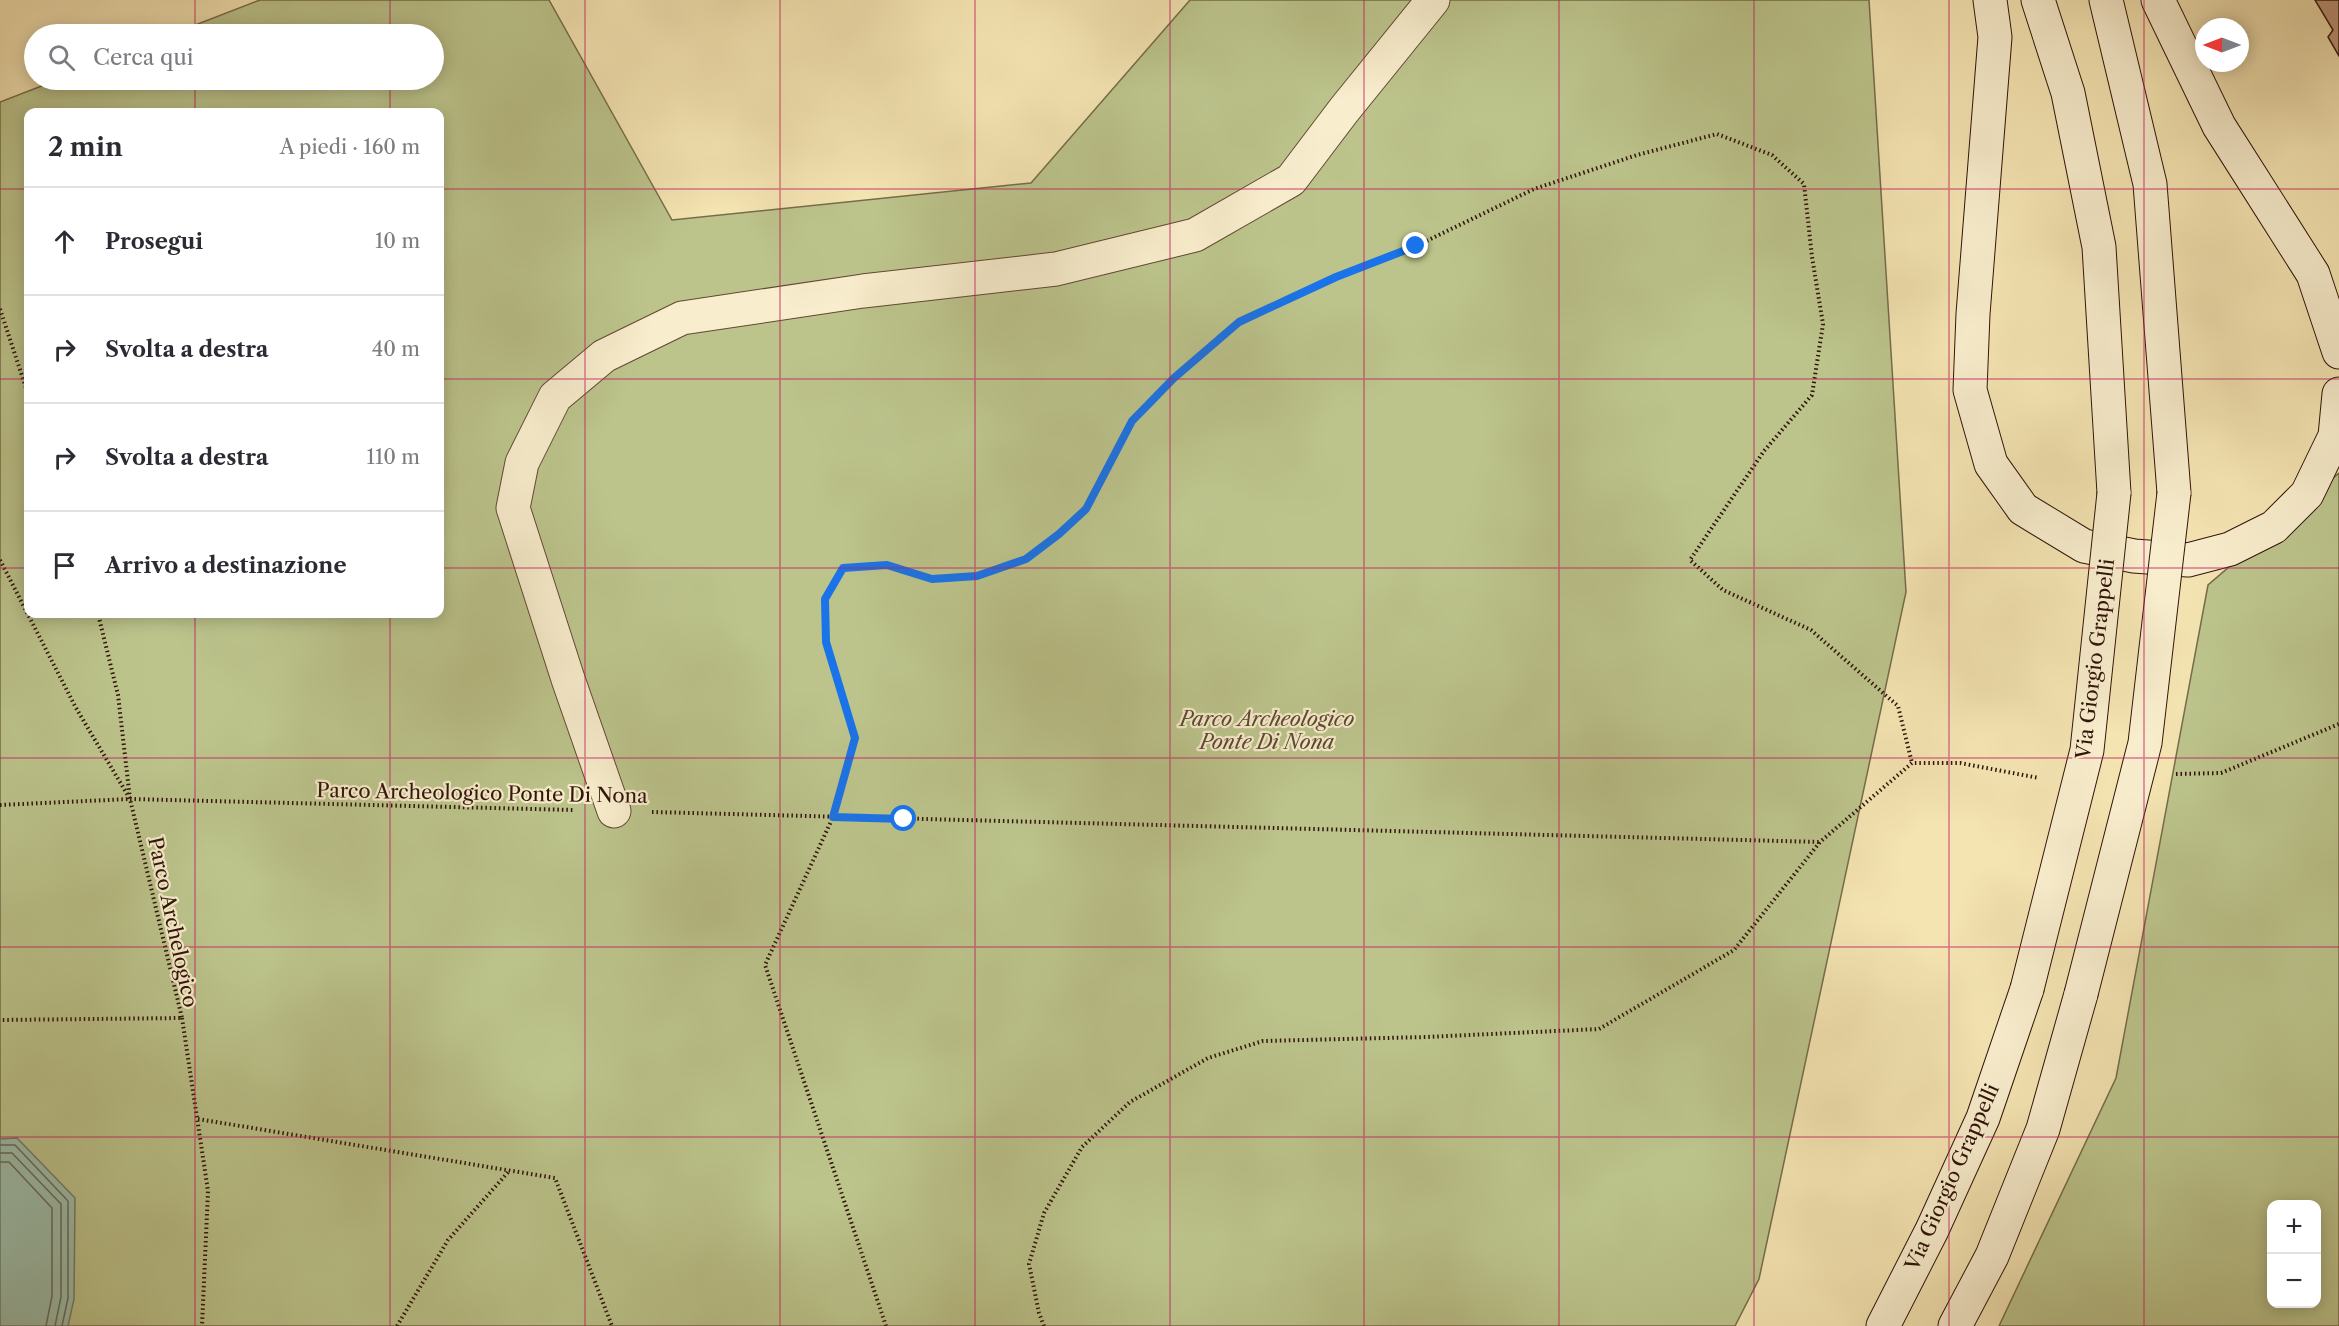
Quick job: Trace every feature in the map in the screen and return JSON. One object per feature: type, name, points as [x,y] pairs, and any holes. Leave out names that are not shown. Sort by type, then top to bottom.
[{"type":"street","points":[[614,811],[568,679],[513,508],[522,463],[555,397],[604,356],[682,318],[863,291],[1056,269],[1195,235],[1291,180],[1433,0]]},
{"type":"street","points":[[1990,0],[1995,37],[1973,314],[1970,390],[1991,464],[2023,509],[2084,546],[2134,556],[2188,560],[2230,549],[2274,527],[2307,494],[2336,436],[2339,394]]},
{"type":"street","name":"Via Giorgio Grappelli","points":[[1883,1326],[1932,1230],[1983,1118],[2027,989],[2087,750],[2114,493],[2098,247],[2068,93],[2038,0]]},
{"type":"street","points":[[1955,1326],[1992,1256],[2043,1129],[2081,994],[2145,743],[2174,493],[2150,184],[2106,0]]},
{"type":"street","points":[[2158,0],[2220,126],[2313,274],[2339,352]]},
{"type":"path","points":[[886,1326],[765,965],[833,817],[855,738],[826,642],[825,599],[843,568],[887,565],[932,579],[977,576],[1026,559],[1059,534],[1086,509],[1132,421],[1174,378],[1239,322],[1336,277],[1416,246],[1534,189],[1637,155],[1717,134],[1772,155],[1804,184],[1812,257],[1823,324],[1812,396],[1764,451],[1690,560],[1723,590],[1811,630],[1898,706],[1912,763]]},
{"type":"path","points":[[0,309],[24,382]]},
{"type":"path","points":[[0,560],[24,607]]},
{"type":"path","points":[[30,618],[76,708],[130,799]]},
{"type":"path","points":[[99,618],[118,695],[130,799]]},
{"type":"path","points":[[2221,773],[2339,724]]},
{"type":"path","points":[[1044,1326],[1039,1313],[1029,1264],[1044,1213],[1082,1146],[1130,1102],[1208,1058],[1263,1041],[1426,1037],[1599,1029],[1734,950],[1820,842],[1912,763],[1960,763],[2037,778]]},
{"type":"path","name":"Parco Archeologico Ponte Di Nona","points":[[0,805],[130,799],[1820,842]]},
{"type":"path","name":"Parco Archelogico","points":[[0,1020],[182,1018],[130,799]]},
{"type":"path","points":[[182,1018],[208,1191],[202,1326]]},
{"type":"path","points":[[198,1119],[555,1178],[612,1326]]},
{"type":"path","points":[[397,1326],[448,1239],[510,1170]]},
{"type":"green space","name":"Parco Archeologico Ponte Di Nona","points":[[260,0],[549,0],[672,220],[1031,183],[1190,0],[1869,0],[1906,592],[1759,1279],[1735,1326],[0,1326],[0,102],[31,90],[444,90],[444,24],[198,24]]},
{"type":"green space","points":[[2339,473],[2339,1326],[1999,1326],[2116,1078],[2208,585]]},
{"type":"water","points":[[17,1138],[75,1198],[74,1299],[68,1326],[0,1326],[0,1139]]},
{"type":"route","points":[[904,819],[833,817],[855,738],[826,642],[825,599],[843,568],[887,565],[932,579],[977,576],[1026,559],[1059,534],[1086,509],[1132,421],[1174,378],[1239,322],[1336,277],[1416,246]]}]
